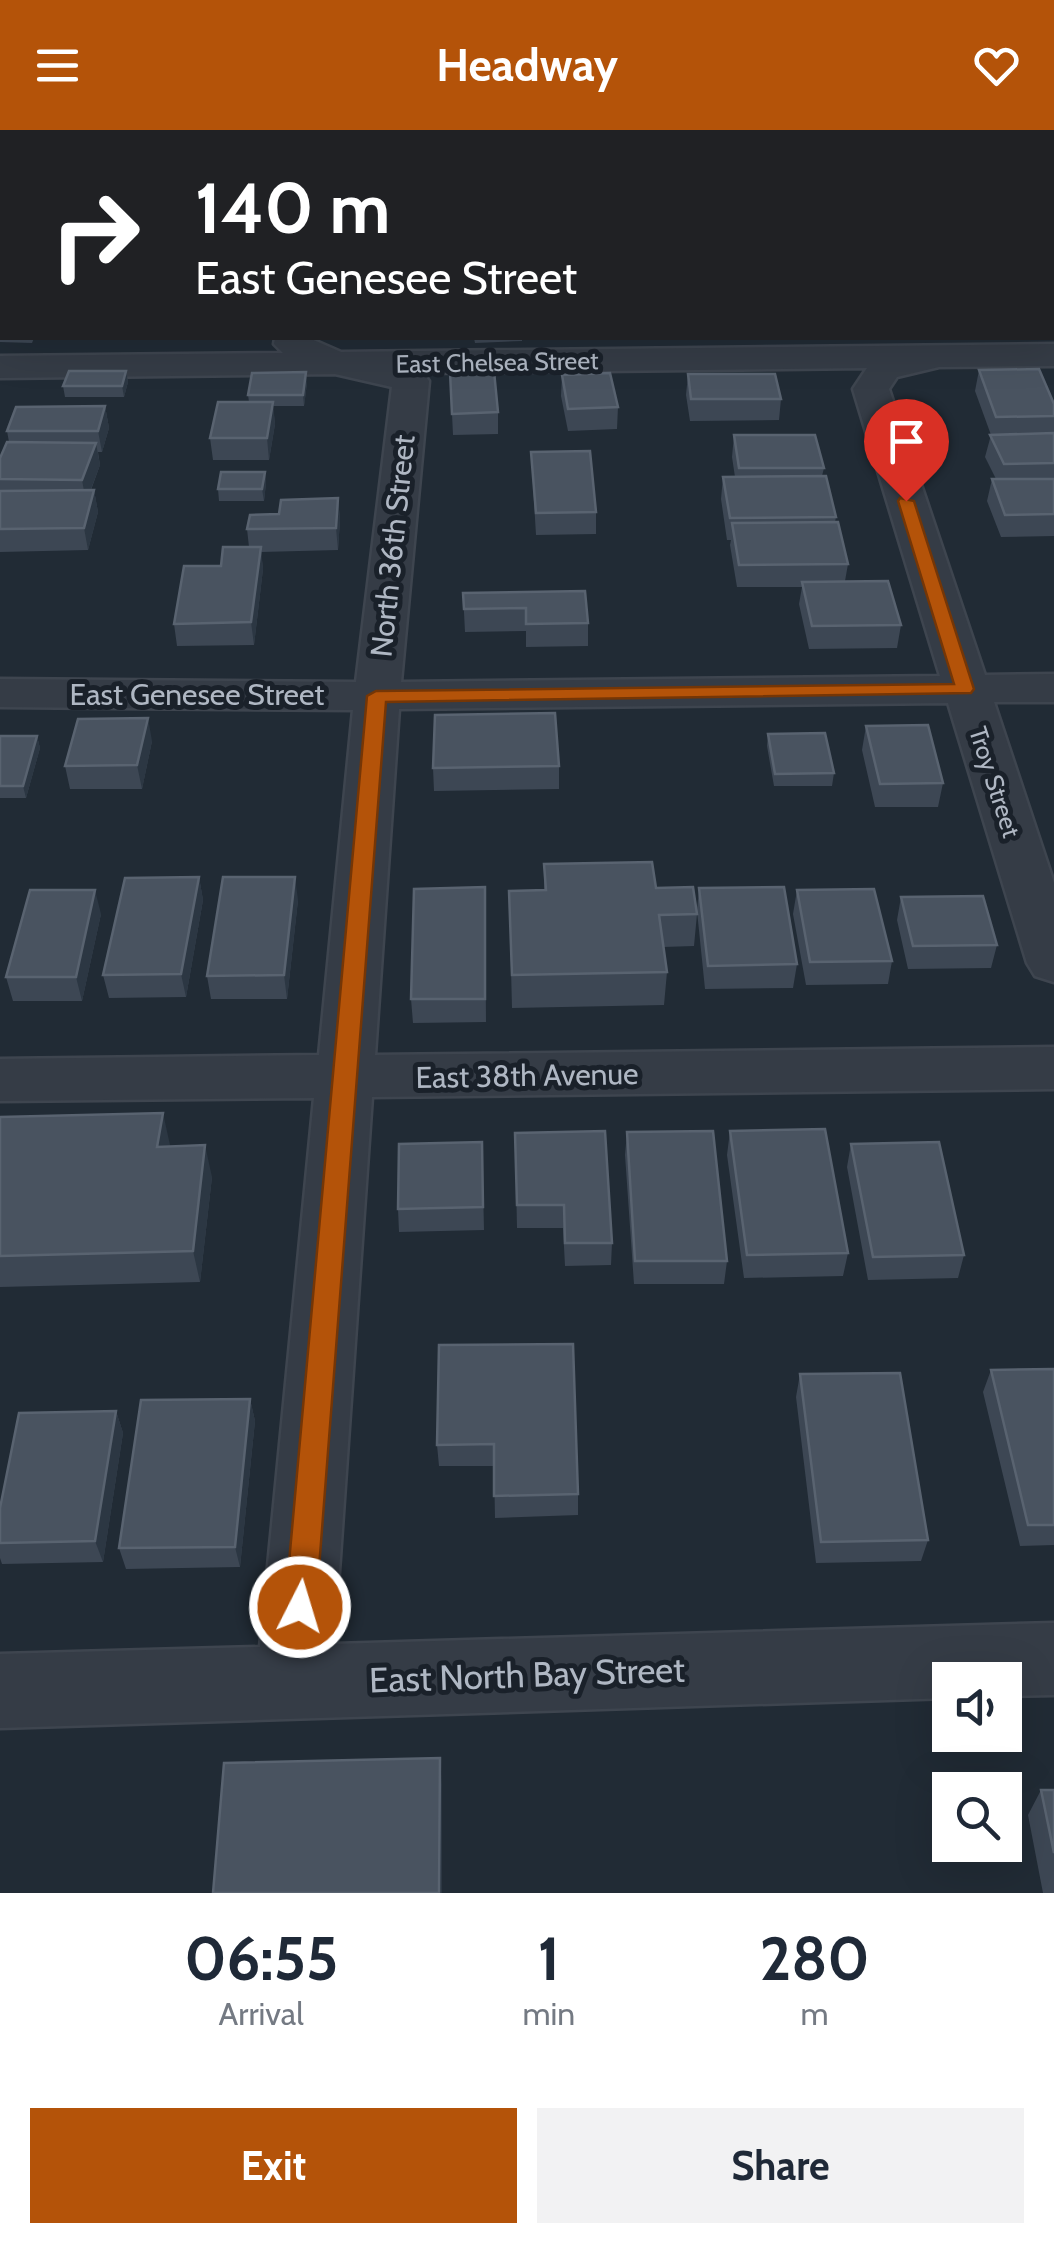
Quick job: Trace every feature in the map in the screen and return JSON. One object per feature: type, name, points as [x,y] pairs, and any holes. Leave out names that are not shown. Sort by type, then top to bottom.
[{"type":"street","name":"Troy Street","points":[[989,340],[986,348],[884,369],[871,388],[1054,964]]},
{"type":"street","name":"East Chelsea Street","points":[[0,367],[315,351],[640,349],[1054,355]]},
{"type":"street","name":"North 36th Street","points":[[294,1683],[376,696],[411,381],[315,351]]},
{"type":"street","name":"East Genesee Street","points":[[0,694],[376,696],[1054,688]]},
{"type":"street","name":"East 38th Avenue","points":[[0,1080],[1054,1068]]},
{"type":"street","name":"East North Bay Street","points":[[0,1691],[1054,1659]]},
{"type":"building","points":[[1039,369],[1054,404],[1054,416],[996,417],[979,370]]},
{"type":"building","points":[[69,371],[126,371],[122,386],[63,386]]},
{"type":"building","points":[[494,371],[498,412],[452,414],[450,372]]},
{"type":"building","points":[[306,372],[303,395],[248,395],[252,373]]},
{"type":"building","points":[[610,373],[618,407],[568,409],[562,375]]},
{"type":"building","points":[[688,374],[775,374],[781,399],[691,399]]},
{"type":"building","points":[[218,402],[273,402],[267,438],[210,438]]},
{"type":"building","points":[[105,406],[98,431],[7,431],[16,407]]},
{"type":"building","points":[[1054,433],[1054,463],[1004,464],[990,435]]},
{"type":"building","points":[[734,435],[815,435],[824,468],[739,468]]},
{"type":"building","points":[[7,442],[96,443],[82,480],[0,479],[0,458]]},
{"type":"building","points":[[590,451],[596,512],[536,513],[531,452]]},
{"type":"building","points":[[221,472],[265,472],[262,489],[218,489]]},
{"type":"building","points":[[826,476],[836,517],[730,518],[723,477]]},
{"type":"building","points":[[992,479],[1054,479],[1054,514],[1005,515]]},
{"type":"building","points":[[94,490],[84,528],[0,529],[0,491]]},
{"type":"building","points":[[338,498],[336,528],[247,529],[250,515],[279,514],[281,500]]},
{"type":"building","points":[[838,522],[848,564],[739,565],[732,523]]},
{"type":"building","points":[[223,547],[261,547],[251,622],[174,624],[184,566],[221,566]]},
{"type":"building","points":[[888,581],[901,625],[812,626],[802,582]]},
{"type":"building","points":[[585,591],[588,623],[526,624],[526,608],[464,609],[463,593]]},
{"type":"building","points":[[555,713],[559,766],[433,768],[435,715]]},
{"type":"building","points":[[148,718],[137,765],[65,766],[78,719]]},
{"type":"building","points":[[928,725],[943,783],[880,784],[866,726]]},
{"type":"building","points":[[825,733],[834,773],[775,774],[768,734]]},
{"type":"building","points":[[0,736],[37,736],[23,786],[0,786]]},
{"type":"building","points":[[652,862],[656,888],[693,887],[697,914],[659,915],[667,972],[512,975],[509,891],[546,890],[544,864]]},
{"type":"building","points":[[199,877],[181,974],[103,975],[125,878]]},
{"type":"building","points":[[223,877],[295,877],[284,975],[207,976]]},
{"type":"building","points":[[485,887],[485,999],[411,999],[414,889]]},
{"type":"building","points":[[784,887],[797,964],[708,966],[699,888]]},
{"type":"building","points":[[874,889],[892,961],[810,962],[797,890]]},
{"type":"building","points":[[30,890],[95,890],[76,977],[6,977]]},
{"type":"building","points":[[983,896],[997,945],[913,946],[901,897]]},
{"type":"building","points":[[163,1113],[157,1147],[205,1145],[193,1251],[0,1256],[0,1117]]},
{"type":"building","points":[[825,1129],[848,1253],[747,1255],[730,1131]]},
{"type":"building","points":[[605,1131],[612,1243],[565,1243],[564,1205],[517,1205],[515,1133]]},
{"type":"building","points":[[713,1131],[727,1261],[635,1261],[627,1132]]},
{"type":"building","points":[[482,1142],[483,1207],[398,1209],[399,1144]]},
{"type":"building","points":[[939,1142],[964,1255],[873,1257],[851,1144]]},
{"type":"building","points":[[573,1344],[578,1494],[494,1496],[494,1444],[437,1445],[439,1345]]},
{"type":"building","points":[[1054,1369],[1054,1525],[1028,1525],[991,1370]]},
{"type":"building","points":[[900,1373],[928,1540],[821,1542],[800,1374]]},
{"type":"building","points":[[250,1399],[235,1547],[119,1548],[141,1400]]},
{"type":"building","points":[[116,1411],[95,1541],[0,1543],[0,1508],[19,1413]]},
{"type":"building","points":[[440,1758],[439,1893],[213,1893],[224,1763]]},
{"type":"building","points":[[1041,1790],[1054,1790],[1054,1853]]},
{"type":"route","points":[[300,1607],[376,696],[965,689],[906,501]]}]
